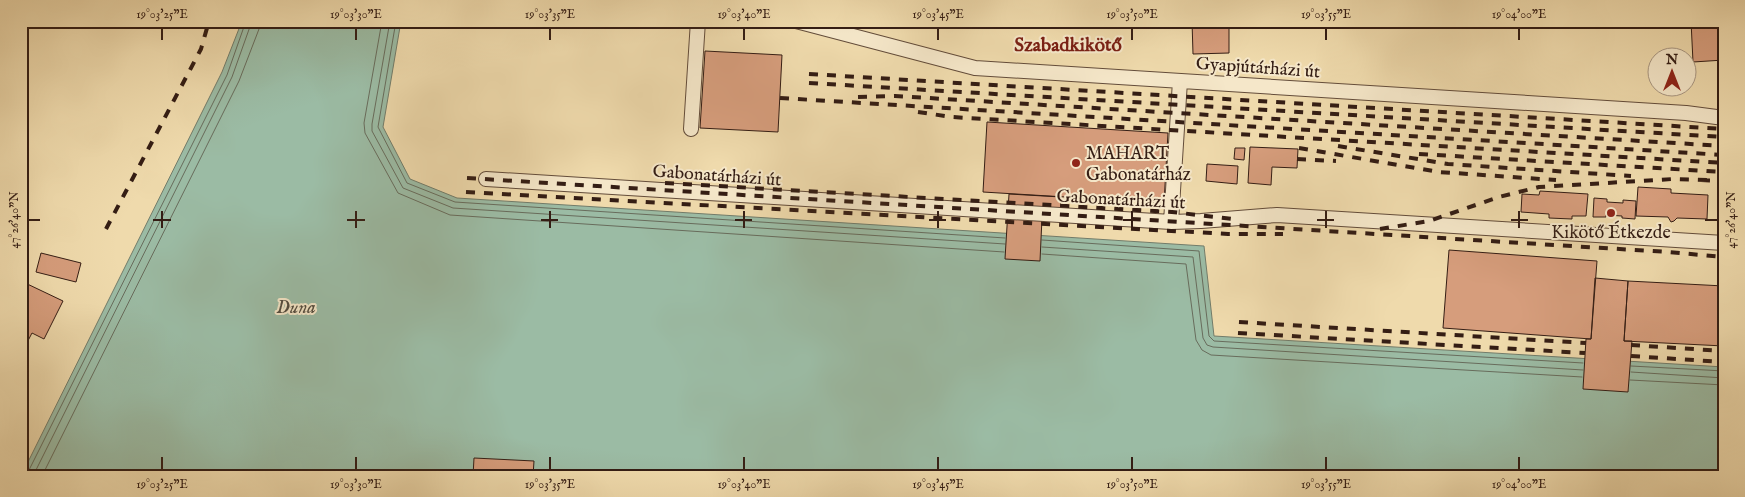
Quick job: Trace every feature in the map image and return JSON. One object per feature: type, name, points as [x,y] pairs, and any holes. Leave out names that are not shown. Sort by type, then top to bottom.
[{"type":"lane","points":[[691,129],[698,21]]},
{"type":"lane","name":"Gyapjútárházi út","points":[[796,21],[975,68],[1686,113],[1724,118]]},
{"type":"lane","points":[[1171,222],[1180,81]]},
{"type":"lane","name":"Gabonatárházi út","points":[[486,179],[1171,222],[1277,215],[1724,243]]},
{"type":"water","name":"Duna","points":[[242,21],[401,21],[383,127],[410,179],[457,198],[1204,246],[1214,336],[1724,367],[1724,476],[21,476],[222,72]]},
{"type":"building","points":[[1192,21],[1229,21],[1229,53],[1193,54]]},
{"type":"building","points":[[1691,21],[1724,21],[1724,60],[1698,62],[1698,48],[1692,48]]},
{"type":"building","points":[[705,51],[782,55],[778,132],[700,128]]},
{"type":"building","name":"MAHART Gabonatárház","points":[[987,122],[1168,133],[1164,203],[983,192]]},
{"type":"building","points":[[1250,147],[1298,149],[1297,168],[1272,167],[1271,185],[1248,183]]},
{"type":"building","points":[[1235,148],[1245,148],[1244,160],[1234,159]]},
{"type":"building","points":[[1207,164],[1238,166],[1237,184],[1206,181]]},
{"type":"building","points":[[1638,187],[1671,189],[1671,193],[1708,195],[1707,219],[1677,218],[1671,222],[1668,217],[1636,216]]},
{"type":"building","points":[[1540,191],[1588,194],[1586,216],[1572,216],[1572,219],[1549,218],[1549,214],[1521,212],[1522,194],[1539,195]]},
{"type":"building","points":[[1009,194],[1061,197],[1060,219],[1042,218],[1040,261],[1005,259]]},
{"type":"building","points":[[1594,198],[1607,199],[1607,202],[1623,203],[1623,200],[1636,201],[1635,219],[1606,215],[1606,217],[1593,217]]},
{"type":"building","points":[[1449,250],[1597,261],[1591,339],[1443,328]]},
{"type":"building","points":[[41,253],[81,263],[76,282],[36,272]]},
{"type":"building","points":[[1595,278],[1628,281],[1624,341],[1632,341],[1628,392],[1583,389],[1586,339],[1591,339]]},
{"type":"building","points":[[21,281],[63,301],[44,339],[32,333],[21,354]]},
{"type":"building","points":[[1628,281],[1724,286],[1724,346],[1624,341]]},
{"type":"building","points":[[474,458],[534,461],[533,476],[473,476]]},
{"type":"railway","points":[[106,229],[201,49],[209,21]]},
{"type":"railway","points":[[809,74],[1724,129]]},
{"type":"railway","points":[[809,83],[1724,137]]},
{"type":"railway","points":[[858,97],[895,96],[1724,146]]},
{"type":"railway","points":[[780,98],[1724,155]]},
{"type":"railway","points":[[918,112],[952,117],[1724,163]]},
{"type":"railway","points":[[1338,146],[1448,164],[1631,176]]},
{"type":"railway","points":[[1299,148],[1439,172],[1556,180]]},
{"type":"railway","points":[[1419,154],[1724,172]]},
{"type":"railway","points":[[1297,159],[1336,161]]},
{"type":"railway","points":[[467,178],[1724,257]]},
{"type":"railway","points":[[1380,229],[1429,221],[1499,197],[1539,187],[1673,179],[1708,180]]},
{"type":"railway","points":[[1701,180],[1724,181]]},
{"type":"railway","points":[[665,183],[1172,212],[1233,219]]},
{"type":"railway","points":[[466,192],[1228,234],[1283,234]]},
{"type":"railway","points":[[1239,322],[1586,343]]},
{"type":"railway","points":[[1238,333],[1585,353]]},
{"type":"railway","points":[[1631,345],[1724,351]]},
{"type":"railway","points":[[1631,356],[1724,362]]},
{"type":"place","name":"MAHART Gabonatárház","points":[[1076,163]]},
{"type":"place","name":"Kikötő Étkezde","points":[[1611,213]]},
{"type":"district","name":"Szabadkikötő","points":[[1068,44]]}]
